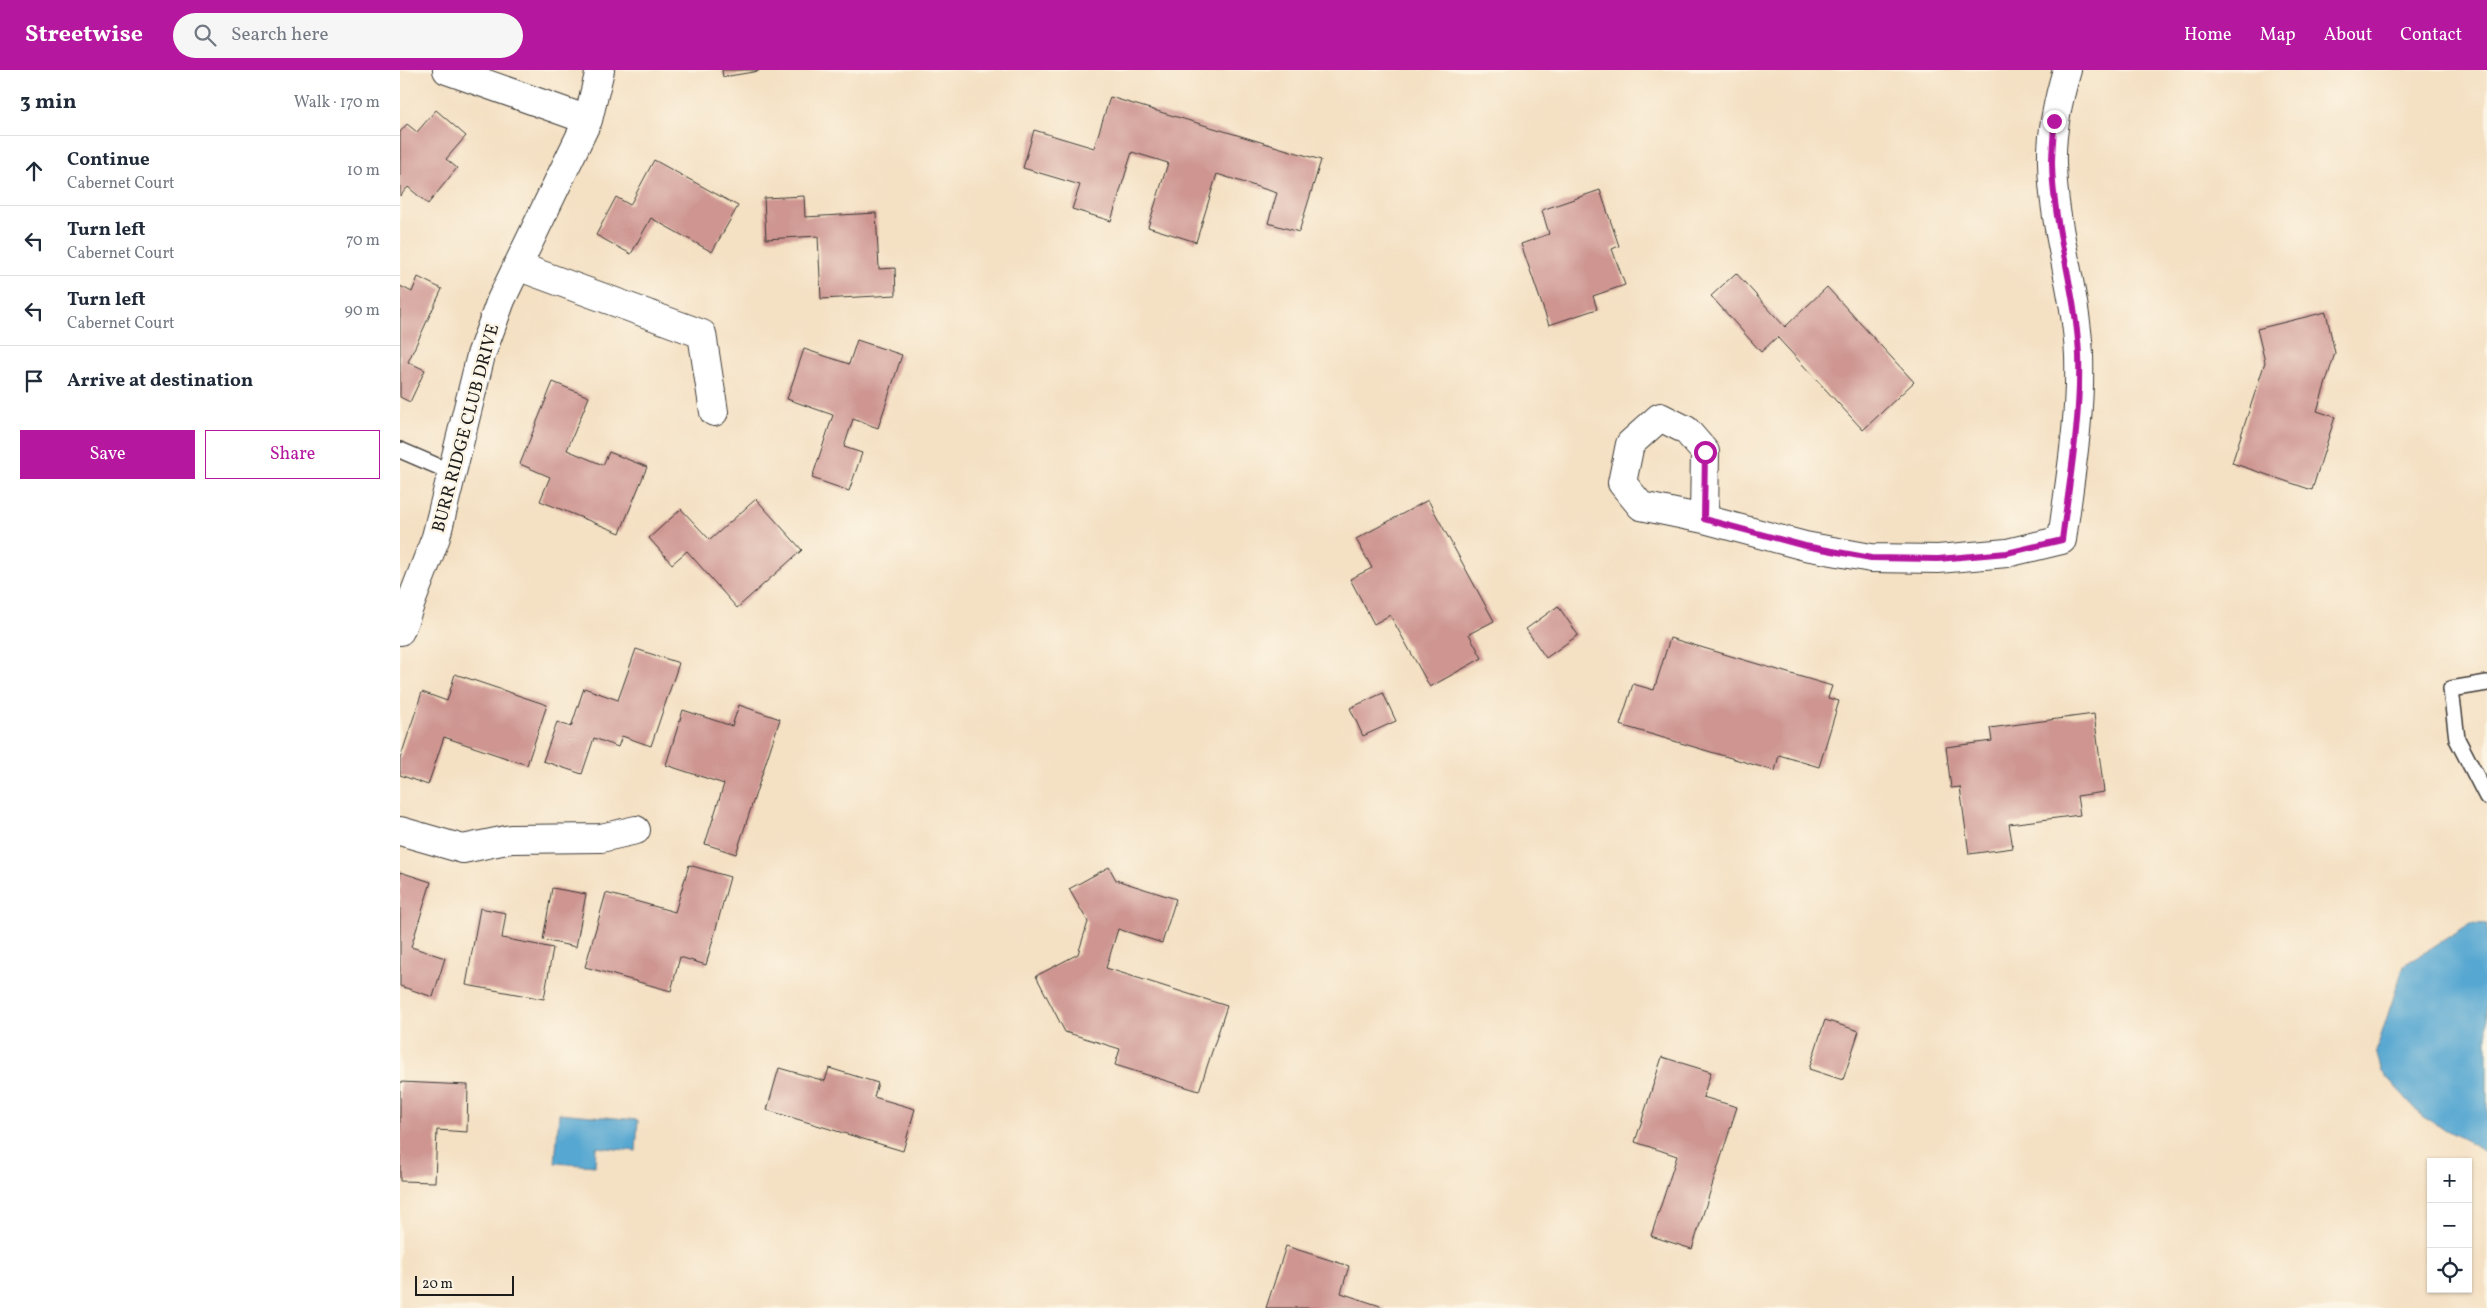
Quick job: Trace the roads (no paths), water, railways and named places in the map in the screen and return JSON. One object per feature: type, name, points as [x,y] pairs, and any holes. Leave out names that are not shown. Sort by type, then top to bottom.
[{"type":"street","points":[[447,70],[588,120]]},
{"type":"street","name":"BURR RIDGE CLUB DRIVE","points":[[400,631],[436,538],[481,355],[501,300],[588,120],[600,70]]},
{"type":"street","points":[[1704,519],[1805,546],[1871,558],[1938,559],[2007,553],[2062,540],[2079,403],[2079,355],[2075,306],[2056,204],[2052,163],[2054,121],[2067,70]]},
{"type":"street","points":[[518,266],[702,334],[714,412]]},
{"type":"street","points":[[400,831],[462,848],[511,839],[600,838],[636,830]]},
{"type":"lane","points":[[400,450],[451,472]]},
{"type":"lane","points":[[2487,683],[2451,689],[2458,739],[2481,770],[2487,797]]},
{"type":"water","points":[[2471,923],[2487,924],[2487,1152],[2424,1118],[2382,1072],[2376,1051],[2404,965]]},
{"type":"water","points":[[559,1113],[638,1120],[636,1151],[596,1147],[595,1166],[555,1163]]}]
